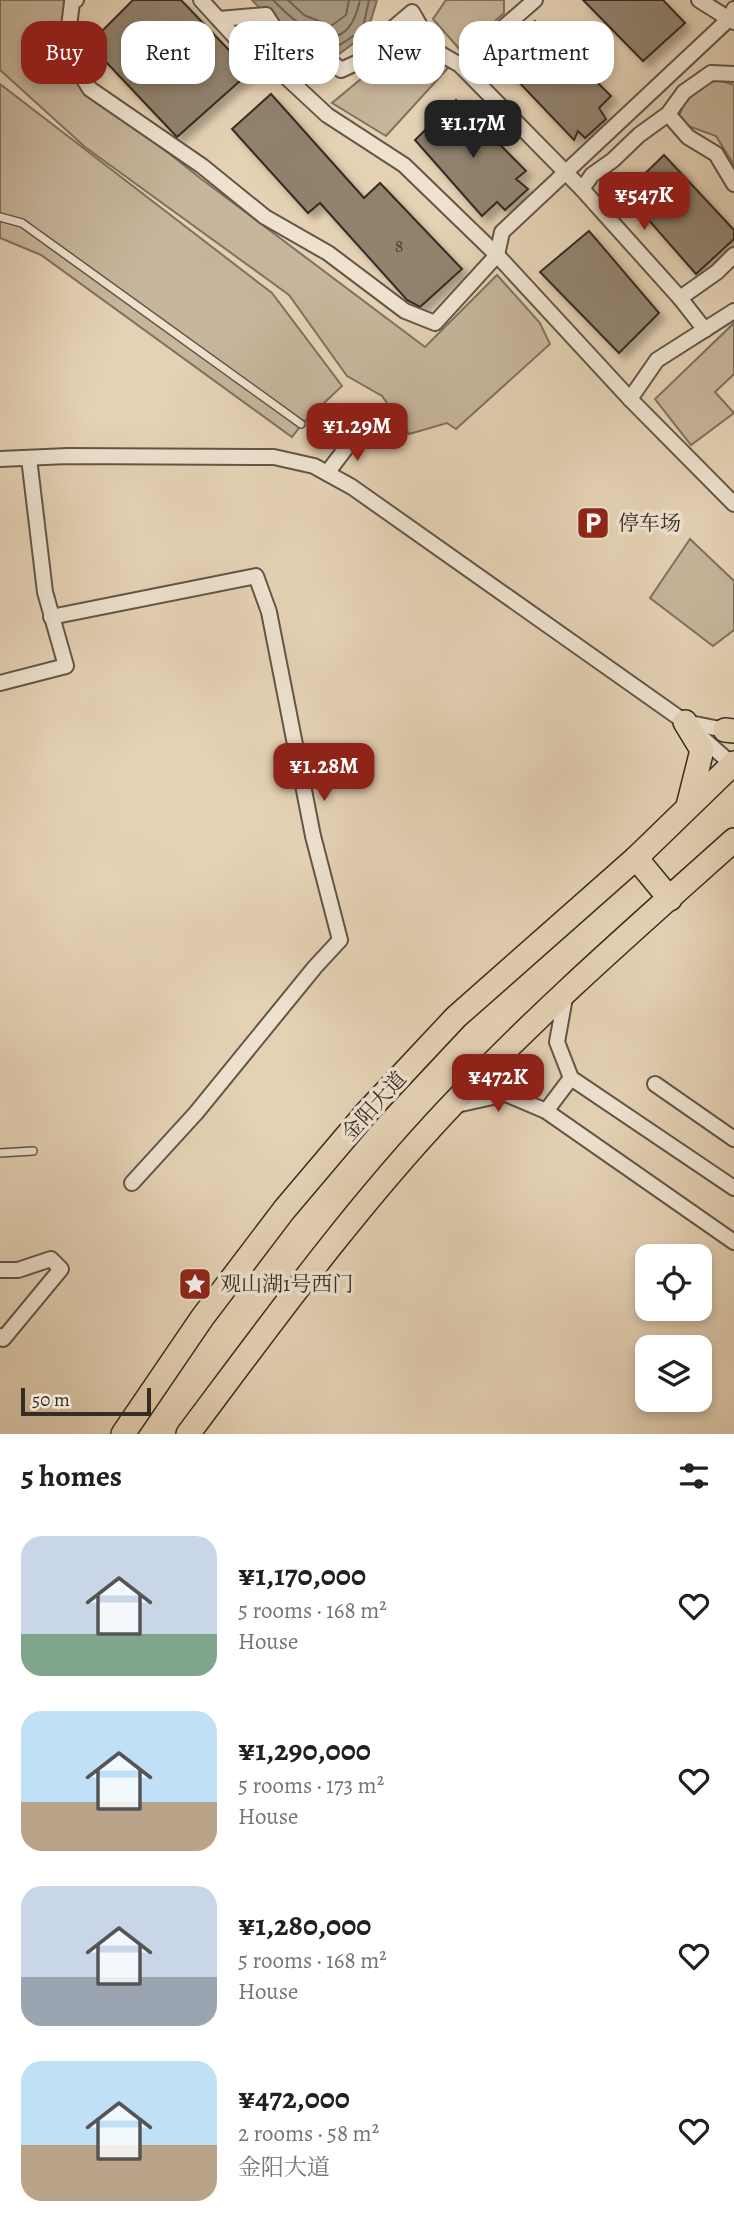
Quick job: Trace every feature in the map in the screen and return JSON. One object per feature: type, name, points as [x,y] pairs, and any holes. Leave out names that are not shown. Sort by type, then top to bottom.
[{"type":"main road","points":[[685,722],[702,750],[688,806]]},
{"type":"main road","name":"金阳大道","points":[[123,1434],[202,1318],[284,1210],[366,1112],[456,1017],[636,858],[733,765]]},
{"type":"main road","points":[[188,1434],[330,1244],[450,1107],[566,992],[734,840]]},
{"type":"main road","points":[[636,858],[670,899]]},
{"type":"street","points":[[76,0],[72,2],[66,51],[90,89],[202,166],[265,217],[328,253],[405,311],[435,323],[497,255],[502,232],[732,17],[699,0]]},
{"type":"street","points":[[201,0],[246,48],[284,75],[327,115],[404,165],[497,255],[630,399],[734,504]]},
{"type":"street","points":[[511,21],[535,0]]},
{"type":"street","points":[[219,19],[266,15],[292,55],[319,51],[341,71],[378,53],[392,29],[416,6],[434,50],[459,64]]},
{"type":"street","points":[[582,189],[592,175],[668,114],[684,92],[711,73],[734,74]]},
{"type":"street","points":[[479,84],[582,189],[680,298],[705,330]]},
{"type":"street","points":[[668,114],[688,137],[716,154],[734,184]]},
{"type":"street","points":[[680,298],[717,272],[734,255]]},
{"type":"street","points":[[630,399],[657,360],[734,311]]},
{"type":"street","points":[[327,473],[359,431]]},
{"type":"street","points":[[0,460],[68,456],[274,457],[314,466],[352,487],[685,722],[733,765]]},
{"type":"street","points":[[0,683],[66,666],[45,592],[29,458]]},
{"type":"street","points":[[51,617],[256,576],[269,612],[313,836],[340,940],[307,976],[196,1113],[132,1183]]},
{"type":"street","points":[[685,722],[729,731]]},
{"type":"street","points":[[566,992],[557,1042],[572,1078],[734,1188]]},
{"type":"street","points":[[546,1111],[572,1078]]},
{"type":"street","points":[[655,1084],[734,1139]]},
{"type":"street","points":[[450,1107],[506,1094],[546,1111],[734,1242]]},
{"type":"street","points":[[0,1270],[18,1270],[51,1259],[61,1269],[3,1339],[0,1336]]},
{"type":"lane","points":[[0,217],[22,223],[302,424]]},
{"type":"lane","points":[[0,1153],[33,1151]]},
{"type":"shaded area","points":[[0,0],[75,0],[65,21],[21,21],[21,84],[82,84],[200,178],[425,347],[497,275],[540,323],[550,344],[456,429],[447,423],[409,434],[382,396],[347,376],[289,295],[85,147],[0,70]]},
{"type":"shaded area","points":[[446,0],[504,0],[504,13],[495,21],[459,21],[459,49],[445,33],[445,21],[433,19]]},
{"type":"shaded area","points":[[719,80],[734,85],[734,165],[716,136],[677,122],[684,103],[696,86]]},
{"type":"shaded area","points":[[0,84],[272,293],[342,386],[292,437],[41,255],[0,238]]},
{"type":"shaded area","points":[[355,84],[433,84],[386,136],[332,103]]},
{"type":"shaded area","points":[[734,323],[734,374],[715,392],[734,413],[691,445],[655,399]]},
{"type":"shaded area","points":[[690,539],[734,581],[734,630],[713,646],[650,598]]},
{"type":"water","points":[[252,0],[377,0],[371,21],[353,21],[353,43],[339,54],[339,21],[271,20]]},
{"type":"building","points":[[133,0],[181,0],[201,21],[121,21],[121,78],[107,63],[107,26]]},
{"type":"building","points":[[583,0],[663,0],[685,23],[643,61],[614,32],[614,21],[604,21]]},
{"type":"building","points":[[215,35],[229,50],[229,84],[237,84],[177,137],[127,84],[215,84]]},
{"type":"building","points":[[521,84],[599,84],[611,96],[599,108],[606,119],[585,138],[578,131],[574,140]]},
{"type":"building","points":[[271,94],[364,198],[380,183],[462,269],[420,307],[407,300],[320,203],[308,213],[232,129]]},
{"type":"building","points":[[456,100],[526,171],[516,179],[528,189],[505,210],[497,202],[482,216],[415,140]]},
{"type":"building","points":[[664,155],[734,230],[734,239],[696,274],[625,193]]},
{"type":"building","points":[[589,231],[659,313],[619,353],[540,272]]},
{"type":"place","name":"停车场","points":[[593,523]]},
{"type":"place","name":"观山湖1号西门","points":[[195,1284]]}]
